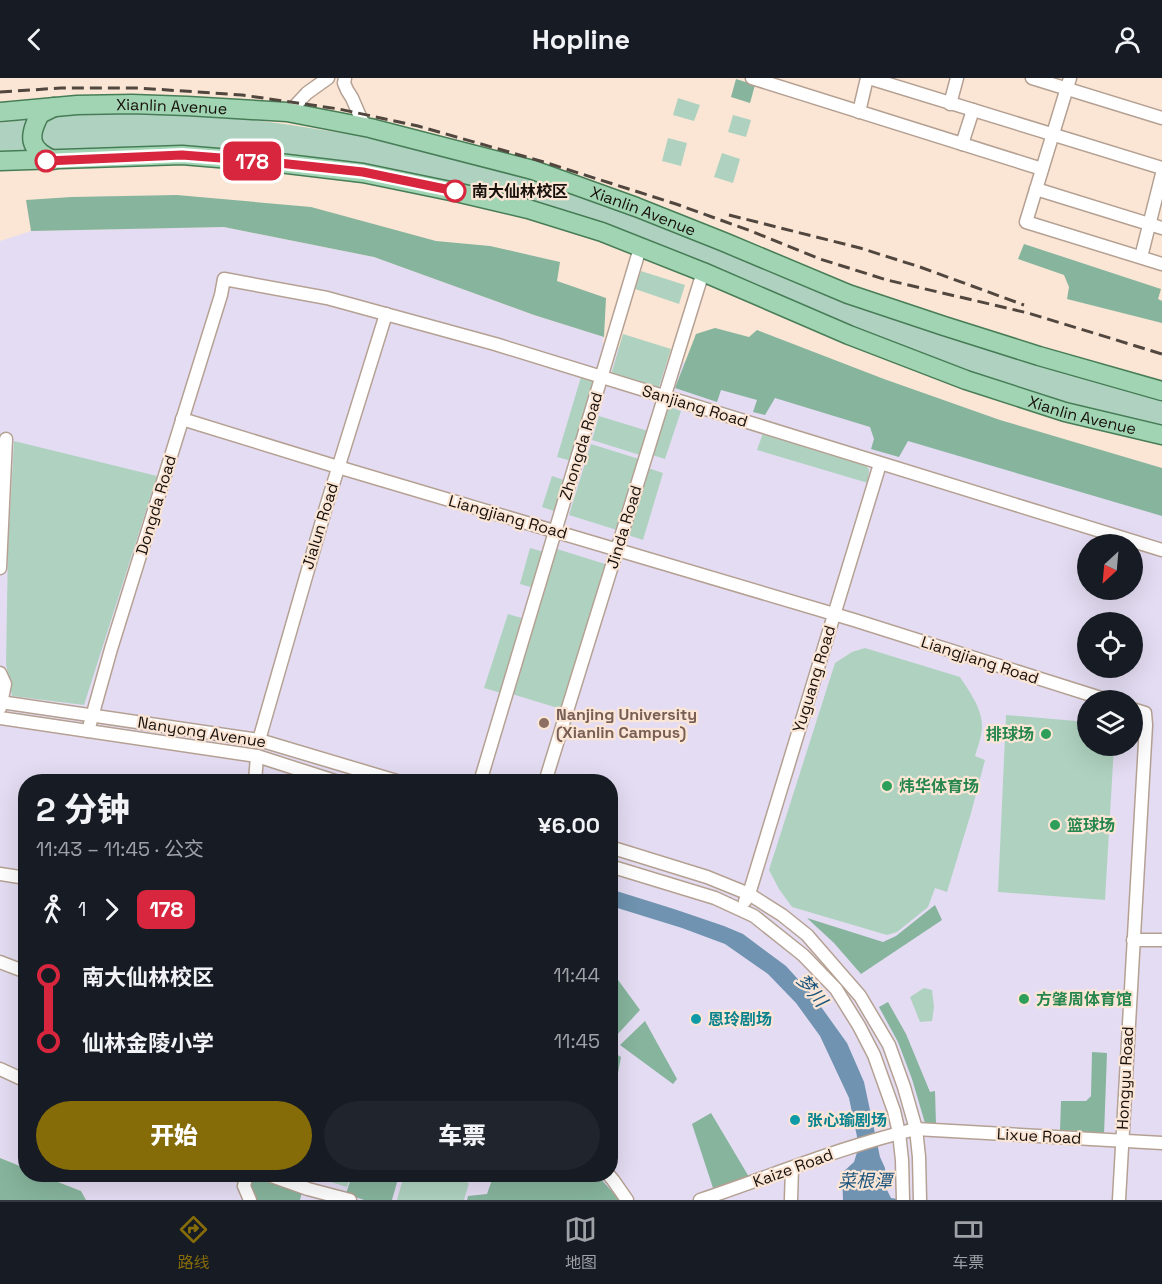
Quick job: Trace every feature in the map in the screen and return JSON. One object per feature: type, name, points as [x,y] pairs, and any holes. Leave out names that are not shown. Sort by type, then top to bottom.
[{"type":"main road","name":"Xianlin Avenue","points":[[0,112],[132,104],[287,112],[370,128],[533,170],[636,207],[848,294],[1018,350],[1162,391]]},
{"type":"main road","points":[[53,160],[43,156],[37,150],[31,135],[40,114],[54,107]]},
{"type":"main road","name":"Xianlin Avenue","points":[[0,161],[182,155],[363,172],[460,192],[528,209],[602,232],[704,272],[849,335],[966,380],[1065,412],[1162,435]]},
{"type":"street","points":[[345,78],[344,83],[362,121],[370,128]]},
{"type":"street","points":[[755,78],[1042,170]]},
{"type":"street","points":[[859,112],[872,78],[1162,168]]},
{"type":"street","points":[[950,104],[957,78]]},
{"type":"street","points":[[1032,78],[1068,83],[1162,118]]},
{"type":"street","points":[[287,112],[321,80]]},
{"type":"street","points":[[1068,83],[1026,222],[1162,264]]},
{"type":"street","points":[[962,144],[973,110]]},
{"type":"street","points":[[1141,257],[1162,174]]},
{"type":"street","points":[[1036,189],[1162,228]]},
{"type":"street","name":"Zhongda Road","points":[[482,774],[640,248]]},
{"type":"street","name":"Jinda Road","points":[[547,774],[704,272]]},
{"type":"street","name":"Sanjiang Road","points":[[224,279],[327,298],[495,344],[1162,550]]},
{"type":"street","name":"Dongda Road","points":[[88,731],[224,279]]},
{"type":"street","name":"Jialun Road","points":[[259,740],[309,565],[386,314]]},
{"type":"street","name":"Liangjiang Road","points":[[182,419],[854,620],[1077,691]]},
{"type":"street","points":[[0,568],[6,439]]},
{"type":"street","name":"Yuguang Road","points":[[740,908],[749,894],[880,464]]},
{"type":"street","points":[[0,674],[5,684],[0,704]]},
{"type":"street","name":"Nanyong Avenue","points":[[0,704],[92,714],[259,740],[373,774]]},
{"type":"street","name":"Hongyu Road","points":[[1119,1200],[1144,753],[1145,713],[1143,712]]},
{"type":"street","name":"Nanyong Avenue","points":[[0,718],[257,756],[313,774]]},
{"type":"street","points":[[256,774],[257,756]]},
{"type":"street","points":[[618,849],[707,877],[749,894],[782,915],[807,935],[860,996],[889,1045],[916,1129],[920,1194]]},
{"type":"street","points":[[618,868],[715,898],[740,908],[767,925],[803,955],[836,989],[874,1055],[894,1111],[903,1194]]},
{"type":"street","points":[[0,874],[18,877]]},
{"type":"street","points":[[1133,940],[1162,940]]},
{"type":"street","points":[[0,962],[18,969]]},
{"type":"street","points":[[847,1005],[860,996]]},
{"type":"street","points":[[0,1069],[18,1077]]},
{"type":"street","name":"Lixue Road","points":[[896,1134],[916,1129],[1162,1143]]},
{"type":"street","name":"Kaize Road","points":[[700,1200],[896,1134]]},
{"type":"street","points":[[792,1168],[792,1200]]},
{"type":"street","points":[[245,1182],[244,1186],[250,1200]]},
{"type":"street","points":[[288,1182],[350,1200]]},
{"type":"street","points":[[614,1182],[627,1200]]},
{"type":"shaded area","name":"Nanjing University (Xianlin Campus)","points":[[224,227],[374,257],[534,315],[604,337],[602,342],[667,361],[686,362],[1162,506],[1162,1200],[86,1200],[81,1191],[58,1182],[618,1182],[618,774],[18,774],[18,1165],[0,1158],[0,241],[31,231]]},
{"type":"green space","points":[[736,79],[755,85],[750,103],[731,97]]},
{"type":"green space","points":[[678,98],[700,105],[694,121],[673,115]]},
{"type":"green space","points":[[122,110],[223,116],[354,135],[402,144],[534,179],[1027,362],[1162,400],[1162,430],[1018,390],[872,336],[706,263],[535,202],[369,165],[304,157],[267,154],[49,151],[39,143],[39,124],[49,116]]},
{"type":"green space","points":[[733,115],[751,120],[746,137],[728,132]]},
{"type":"green space","points":[[31,119],[35,154],[0,157],[0,123]]},
{"type":"green space","points":[[668,138],[687,143],[681,166],[662,161]]},
{"type":"green space","points":[[722,153],[740,159],[733,183],[714,177]]},
{"type":"green space","points":[[177,195],[311,207],[436,241],[490,246],[560,262],[557,281],[606,298],[604,337],[534,315],[374,257],[224,227],[31,231],[26,200]]},
{"type":"green space","points":[[1024,244],[1161,289],[1158,299],[1162,301],[1162,323],[1067,299],[1069,287],[1064,275],[1018,259]]},
{"type":"green space","points":[[641,271],[685,285],[679,304],[635,289]]},
{"type":"green space","points":[[715,328],[749,337],[757,330],[884,379],[1000,420],[1162,468],[1162,516],[908,441],[899,457],[871,449],[874,439],[870,427],[775,398],[765,415],[753,412],[757,400],[721,390],[717,402],[675,388],[696,334]]},
{"type":"green space","points":[[623,334],[671,349],[658,390],[611,375]]},
{"type":"green space","points":[[581,377],[596,382],[572,461],[557,457]]},
{"type":"green space","points":[[667,406],[681,411],[665,459],[652,455]]},
{"type":"green space","points":[[599,416],[648,431],[640,455],[592,440]]},
{"type":"green space","points":[[763,433],[866,465],[869,470],[868,483],[757,450]]},
{"type":"green space","points":[[14,441],[157,476],[84,705],[12,696],[6,664],[8,548]]},
{"type":"green space","points":[[591,444],[639,459],[617,530],[569,515]]},
{"type":"green space","points":[[648,468],[663,473],[643,540],[628,535]]},
{"type":"green space","points":[[552,476],[567,481],[557,512],[542,507]]},
{"type":"green space","points":[[530,548],[544,552],[534,588],[520,584]]},
{"type":"green space","points":[[557,549],[605,564],[561,709],[512,694]]},
{"type":"green space","points":[[508,614],[525,619],[501,693],[484,688]]},
{"type":"green space","name":"炜华体育场","points":[[865,648],[960,677],[980,713],[982,730],[975,756],[985,760],[947,892],[935,888],[928,907],[897,932],[887,935],[792,907],[769,870],[835,663],[852,652]]},
{"type":"green space","name":"篮球场","points":[[1006,715],[1077,721],[1077,756],[1113,756],[1105,900],[998,892]]},
{"type":"green space","points":[[935,905],[942,920],[861,974],[834,943],[807,918],[883,942],[896,936]]},
{"type":"green space","points":[[618,980],[640,1010],[618,1034]]},
{"type":"green space","points":[[924,988],[932,990],[934,1007],[932,1021],[920,1022],[910,997]]},
{"type":"green space","points":[[888,1002],[906,1034],[930,1092],[935,1091],[936,1124],[925,1123],[898,1042],[879,1007]]},
{"type":"green space","points":[[645,1021],[677,1079],[673,1084],[620,1045]]},
{"type":"green space","points":[[1092,1052],[1107,1053],[1104,1135],[1060,1131],[1061,1101],[1086,1101],[1091,1096]]},
{"type":"green space","points":[[618,1055],[621,1057],[618,1073]]},
{"type":"green space","points":[[711,1113],[749,1177],[714,1191],[692,1124]]},
{"type":"green space","points":[[0,1158],[18,1165],[18,1182],[58,1182],[81,1191],[86,1200],[0,1200]]},
{"type":"green space","points":[[252,1182],[273,1182],[302,1192],[300,1200],[254,1200]]},
{"type":"green space","points":[[331,1182],[349,1182],[347,1187]]},
{"type":"green space","points":[[350,1182],[397,1182],[392,1200],[364,1200],[346,1194]]},
{"type":"green space","points":[[402,1182],[469,1183],[464,1200],[397,1200]]},
{"type":"green space","points":[[491,1182],[603,1182],[620,1200],[467,1200],[468,1196],[487,1194]]},
{"type":"water","name":"菜根潭","points":[[618,892],[743,934],[786,966],[814,997],[847,1043],[864,1082],[880,1157],[885,1168],[886,1188],[891,1198],[904,1200],[843,1200],[842,1173],[854,1162],[859,1146],[849,1098],[820,1036],[796,1003],[768,974],[725,944],[618,908]]},
{"type":"railway","points":[[0,92],[61,88],[138,88],[242,95],[339,109],[418,126],[544,162],[676,204],[820,259],[887,280],[1028,313],[1162,354]]},
{"type":"railway","points":[[729,215],[860,248],[1024,305]]},
{"type":"bus line","name":"178","points":[[46,161],[182,155],[363,172],[455,191]]},
{"type":"place","name":"南大仙林校区","points":[[455,191]]},
{"type":"place","name":"Nanjing University (Xianlin Campus)","points":[[544,723]]},
{"type":"place","name":"排球场","points":[[1046,734]]},
{"type":"place","name":"炜华体育场","points":[[887,786]]},
{"type":"place","name":"篮球场","points":[[1055,825]]},
{"type":"place","name":"方肇周体育馆","points":[[1024,999]]},
{"type":"place","name":"恩玲剧场","points":[[696,1019]]},
{"type":"place","name":"张心瑜剧场","points":[[795,1120]]},
{"type":"water label","name":"梦川","points":[[812,990]]}]
